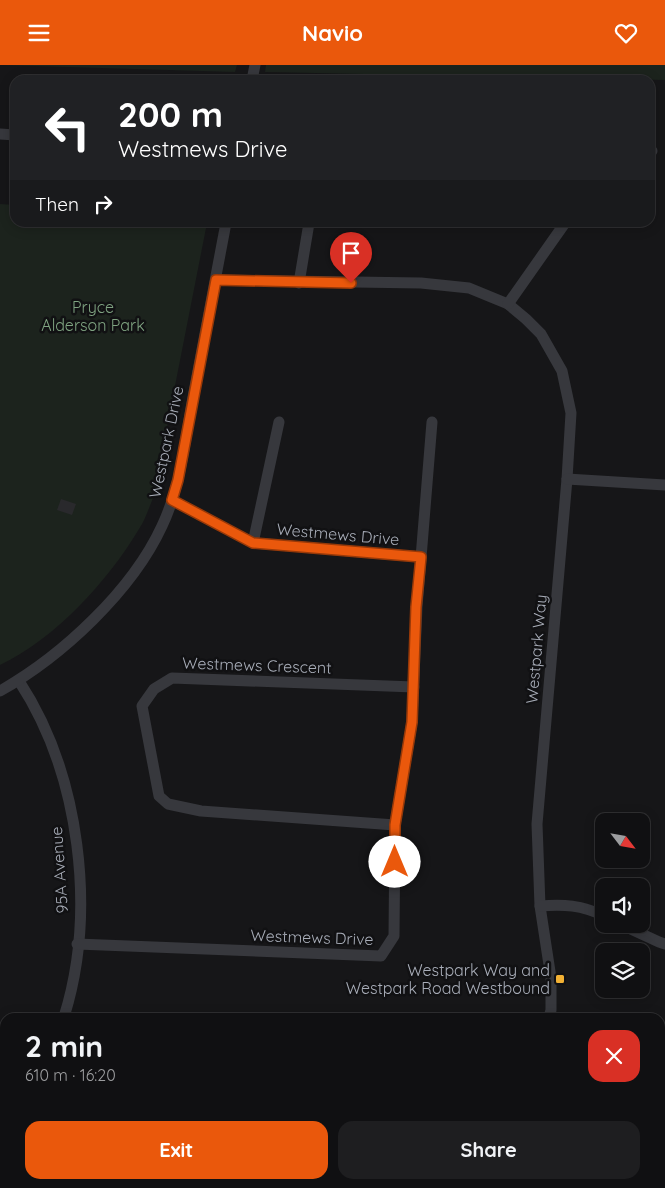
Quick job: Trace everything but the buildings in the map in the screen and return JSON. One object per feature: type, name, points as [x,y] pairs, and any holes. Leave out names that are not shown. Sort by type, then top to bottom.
[{"type":"street","name":"Westpark Drive","points":[[0,691],[18,681],[73,639],[118,593],[140,566],[163,525],[178,480],[225,227]]},
{"type":"street","points":[[299,283],[308,227]]},
{"type":"street","points":[[508,304],[562,227]]},
{"type":"street","name":"Westpark Way","points":[[216,280],[299,283],[422,283],[470,288],[508,304],[526,319],[541,334],[562,371],[571,413],[568,479],[537,824],[540,906],[551,978],[550,1013]]},
{"type":"street","name":"Westmews Drive","points":[[253,543],[278,422]]},
{"type":"street","name":"Westmews Drive","points":[[77,944],[381,956],[394,936],[395,825],[412,722],[416,607],[432,422]]},
{"type":"street","points":[[568,479],[665,485]]},
{"type":"street","name":"Westmews Drive","points":[[172,500],[253,543],[421,557]]},
{"type":"street","name":"Westmews Crescent","points":[[395,825],[201,811],[168,804],[159,796],[142,706],[154,689],[172,678],[414,687]]},
{"type":"street","name":"95A Avenue","points":[[18,681],[36,708],[57,762],[72,816],[78,852],[80,904],[76,964],[66,1013]]},
{"type":"street","points":[[540,906],[565,904],[595,912]]},
{"type":"street","points":[[638,933],[665,944]]},
{"type":"green space","points":[[0,65],[237,65],[235,72]]},
{"type":"green space","points":[[266,65],[665,65],[665,80],[655,80],[655,75],[415,75],[265,72]]},
{"type":"green space","name":"Pryce Alderson Park","points":[[0,204],[10,205],[10,227],[206,227],[153,498],[145,518],[112,569],[78,607],[41,640],[0,665]]},
{"type":"place","name":"Westpark Way and Westpark Road Westbound","points":[[560,979]]},
{"type":"route","points":[[351,283],[216,280],[178,480],[172,500],[253,543],[421,557],[416,607],[412,722],[395,825],[395,862]]}]
